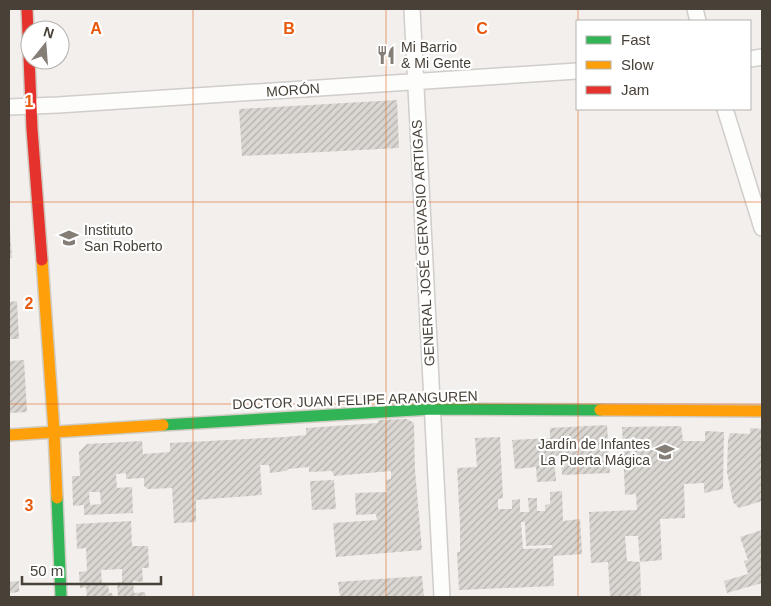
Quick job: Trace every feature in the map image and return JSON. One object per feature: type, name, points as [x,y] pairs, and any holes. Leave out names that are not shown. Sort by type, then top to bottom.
[{"type":"street","points":[[27,9],[31,106],[54,431],[61,597]]},
{"type":"street","name":"GENERAL JOSÉ GERVASIO ARTIGAS","points":[[412,9],[442,597]]},
{"type":"street","name":"MORÓN","points":[[9,107],[58,106],[576,71]]},
{"type":"street","points":[[725,110],[758,200],[762,228]]},
{"type":"street","name":"DOCTOR JUAN FELIPE ARANGUREN","points":[[9,435],[432,409],[762,411]]},
{"type":"building","points":[[397,100],[399,148],[242,156],[239,109]]},
{"type":"building","points":[[10,231],[12,258],[9,258]]},
{"type":"building","points":[[17,301],[19,339],[9,339],[9,302]]},
{"type":"building","points":[[24,360],[27,412],[9,413],[9,361]]},
{"type":"building","points":[[407,419],[414,423],[415,470],[422,550],[336,557],[333,523],[377,520],[376,514],[356,515],[355,493],[387,492],[386,480],[391,479],[391,471],[334,476],[332,471],[309,472],[309,467],[270,473],[269,465],[260,465],[262,495],[196,500],[196,522],[174,523],[172,488],[148,489],[144,486],[144,478],[126,479],[126,473],[116,474],[117,488],[132,487],[133,513],[84,515],[84,505],[73,506],[72,476],[80,476],[79,452],[87,444],[142,441],[143,454],[170,452],[170,443],[306,435],[306,428],[378,423],[378,420]],"holes":[[[89,492],[100,492],[101,504],[90,505]]]},
{"type":"building","points":[[607,425],[610,473],[562,475],[561,455],[554,456],[556,481],[537,482],[536,467],[515,469],[512,440],[550,438],[550,428]]},
{"type":"building","points":[[681,426],[683,441],[705,441],[705,431],[724,432],[723,489],[704,493],[704,483],[684,484],[685,518],[660,519],[662,560],[640,562],[641,597],[610,597],[608,562],[591,563],[589,512],[637,510],[636,494],[625,495],[622,427]],"holes":[[[625,536],[638,536],[640,562],[627,561]]]},
{"type":"building","points":[[750,428],[762,429],[762,501],[739,508],[733,502],[727,472],[728,440],[730,433],[750,434]]},
{"type":"building","points":[[500,437],[503,498],[498,499],[498,509],[512,509],[512,500],[520,499],[520,512],[529,512],[528,498],[537,498],[537,511],[545,511],[545,505],[550,504],[550,492],[562,491],[563,521],[580,519],[582,554],[553,556],[554,586],[459,590],[457,552],[460,552],[460,524],[457,468],[477,467],[475,438]],"holes":[[[521,522],[525,522],[526,546],[552,545],[552,548],[523,549]]]},
{"type":"building","points":[[334,480],[336,509],[312,510],[310,481]]},
{"type":"building","points":[[131,521],[132,546],[148,546],[149,568],[142,568],[143,582],[133,581],[134,593],[145,592],[146,597],[118,597],[117,582],[122,582],[122,569],[101,570],[102,584],[108,583],[109,593],[112,593],[113,597],[87,597],[86,587],[80,588],[79,572],[87,571],[86,548],[77,549],[76,524]]},
{"type":"building","points":[[762,530],[762,583],[727,593],[724,581],[748,574],[744,561],[748,560],[740,537]]},
{"type":"building","points":[[422,576],[424,597],[340,597],[338,582]]},
{"type":"building","points":[[19,581],[19,592],[9,593],[9,582]]},
{"type":"traffic: fast","points":[[163,425],[432,409],[600,410]]},
{"type":"traffic: fast","points":[[57,498],[61,597]]},
{"type":"traffic: slow","points":[[42,260],[57,498]]},
{"type":"traffic: slow","points":[[600,410],[762,411]]},
{"type":"traffic: slow","points":[[9,435],[163,425]]},
{"type":"traffic: jam","points":[[27,9],[32,129],[42,260]]},
{"type":"place","name":"Mi Barrio & Mi Gente","points":[[386,55]]},
{"type":"place","name":"Instituto San Roberto","points":[[69,238]]},
{"type":"place","name":"Jardín de Infantes La Puerta Mágica","points":[[665,452]]}]
